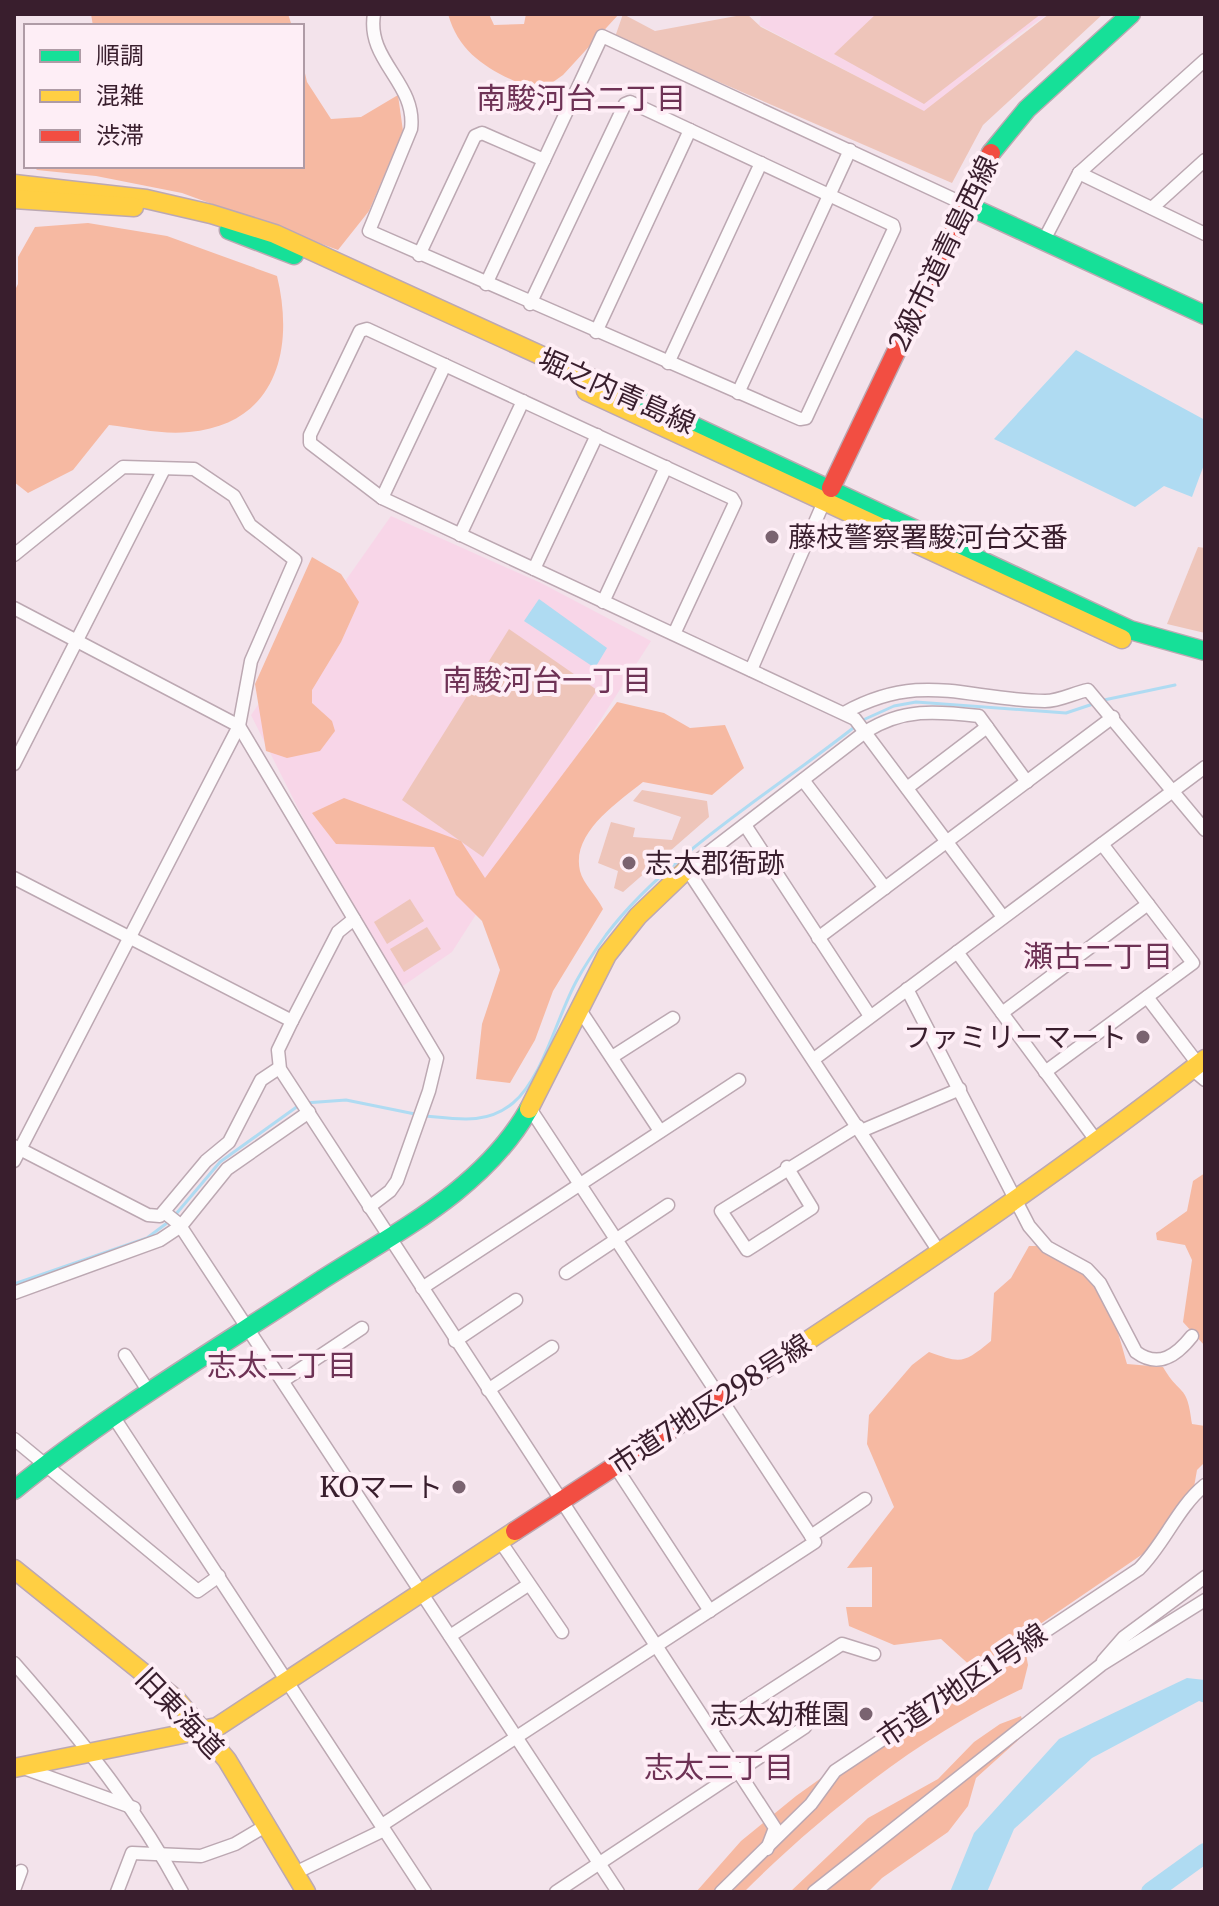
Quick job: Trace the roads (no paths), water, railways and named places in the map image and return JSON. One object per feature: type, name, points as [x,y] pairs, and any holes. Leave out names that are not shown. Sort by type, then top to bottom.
[{"type":"street","points":[[374,14],[374,43],[381,59],[403,88],[412,115],[411,129],[369,231],[530,304],[800,419],[806,418],[888,242],[893,225],[630,102],[625,104],[530,304]]},
{"type":"street","name":"2級市道青島西線","points":[[827,496],[989,155],[1027,109],[1131,14]]},
{"type":"street","points":[[486,284],[602,36],[1205,315]]},
{"type":"street","points":[[1044,240],[1079,173],[1205,60]]},
{"type":"street","points":[[596,332],[690,130]]},
{"type":"street","points":[[419,255],[475,136],[482,133],[544,160]]},
{"type":"street","points":[[738,393],[850,150]]},
{"type":"street","points":[[1152,208],[1205,160]]},
{"type":"street","points":[[668,363],[761,163]]},
{"type":"street","points":[[1079,173],[1205,234]]},
{"type":"street","name":"堀之内青島線","points":[[14,184],[141,197],[228,217],[275,234],[1124,641],[1205,663]]},
{"type":"street","name":"堀之内青島線","points":[[14,199],[136,208],[251,238],[1130,630],[1205,651]]},
{"type":"street","points":[[674,634],[735,503],[732,498],[367,329],[360,331],[310,435],[310,443],[382,498],[849,716],[1003,917]]},
{"type":"street","points":[[382,498],[445,365]]},
{"type":"street","points":[[460,535],[523,401]]},
{"type":"street","points":[[534,569],[597,435]]},
{"type":"street","points":[[14,555],[123,467],[194,469],[234,496],[250,525],[295,560],[251,661],[239,726],[16,1152],[155,1217],[164,1212],[206,1161],[229,1142],[261,1080],[279,1068]]},
{"type":"street","points":[[603,602],[666,467]]},
{"type":"street","points":[[14,764],[164,469]]},
{"type":"street","points":[[751,670],[827,496]]},
{"type":"street","points":[[14,608],[239,726],[437,1058],[397,1181],[390,1191],[369,1207]]},
{"type":"street","points":[[849,716],[862,703],[906,690],[928,688],[1045,701],[1088,690],[1094,693],[1205,830]]},
{"type":"street","points":[[14,1490],[43,1463],[482,1172],[531,1110],[578,1007],[625,930],[687,869],[864,732],[893,716],[932,710],[979,716],[1027,782]]},
{"type":"street","points":[[818,938],[1027,782],[1109,713]]},
{"type":"street","points":[[907,788],[987,727]]},
{"type":"street","points":[[814,1059],[1205,767]]},
{"type":"street","points":[[803,780],[885,888]]},
{"type":"street","points":[[745,825],[870,1016]]},
{"type":"street","points":[[1045,1072],[1193,963],[1102,844]]},
{"type":"street","points":[[687,869],[940,1253]]},
{"type":"street","points":[[14,878],[292,1021]]},
{"type":"street","points":[[1002,1013],[1148,904]]},
{"type":"street","points":[[354,919],[338,932],[292,1021],[278,1050],[279,1068],[775,1828],[767,1849]]},
{"type":"street","points":[[957,952],[1098,1143]]},
{"type":"street","points":[[907,989],[1029,1226],[1047,1247],[1087,1269],[1100,1283],[1136,1352],[1145,1359],[1164,1361],[1181,1350],[1192,1336]]},
{"type":"street","points":[[1147,997],[1200,1068]]},
{"type":"street","points":[[578,1007],[660,1131]]},
{"type":"street","points":[[612,1057],[673,1018]]},
{"type":"street","name":"市道7地区298号線","points":[[16,1766],[217,1727],[940,1253],[1200,1068]]},
{"type":"street","points":[[422,1288],[739,1080]]},
{"type":"street","points":[[787,1167],[812,1208],[747,1250],[721,1211],[787,1167],[859,1129],[960,1089]]},
{"type":"street","points":[[295,1873],[383,1828],[516,1737],[815,1542],[531,1110]]},
{"type":"street","points":[[14,1293],[143,1248],[180,1225],[227,1169],[309,1111]]},
{"type":"street","points":[[566,1273],[668,1205]]},
{"type":"street","points":[[164,1212],[180,1225],[249,1327],[618,1892]]},
{"type":"street","points":[[455,1341],[516,1300]]},
{"type":"street","points":[[284,1380],[362,1328]]},
{"type":"street","points":[[488,1390],[552,1347]]},
{"type":"street","points":[[125,1355],[149,1392]]},
{"type":"street","points":[[113,1416],[425,1892]]},
{"type":"street","points":[[14,1439],[198,1591],[219,1576]]},
{"type":"street","points":[[615,1466],[710,1611]]},
{"type":"street","name":"市道7地区1号線","points":[[721,1892],[811,1804],[835,1771],[1139,1569],[1157,1551],[1188,1499],[1205,1485]]},
{"type":"street","points":[[811,1536],[865,1499]]},
{"type":"street","points":[[500,1541],[562,1632]]},
{"type":"street","name":"旧東海道","points":[[14,1569],[154,1680],[204,1731],[267,1825],[306,1892]]},
{"type":"street","points":[[1101,1665],[1124,1637],[1205,1577]]},
{"type":"street","points":[[450,1636],[528,1585]]},
{"type":"street","points":[[814,1892],[1101,1665],[1205,1600]]},
{"type":"street","points":[[711,1729],[842,1644],[874,1654]]},
{"type":"street","points":[[14,1663],[92,1752],[134,1808],[182,1892]]},
{"type":"street","points":[[556,1892],[805,1727]]},
{"type":"street","points":[[16,1766],[134,1808]]},
{"type":"street","points":[[117,1892],[132,1853],[201,1856],[235,1844],[267,1825]]},
{"type":"street","points":[[14,1890],[21,1871]]},
{"type":"water","points":[[1076,350],[1205,420],[1205,462],[1192,497],[1164,486],[1135,507],[994,439]]},
{"type":"water","points":[[539,599],[607,648],[595,668],[524,621]]},
{"type":"water","points":[[1187,1678],[1205,1680],[1205,1703],[1199,1701],[1092,1758],[1014,1829],[987,1892],[950,1892],[974,1833],[1059,1739]]},
{"type":"waterway","points":[[1104,700],[1175,685]]},
{"type":"waterway","points":[[863,720],[894,706],[916,702],[1066,713],[1093,704]]},
{"type":"waterway","points":[[426,1116],[482,1118],[513,1103],[524,1092],[541,1063],[584,969],[606,935],[631,906],[691,850],[857,725]]},
{"type":"waterway","points":[[305,1103],[346,1100],[415,1114]]},
{"type":"waterway","points":[[176,1214],[220,1162],[298,1106]]},
{"type":"waterway","points":[[14,1284],[147,1238],[171,1220]]},
{"type":"waterway","points":[[1151,1892],[1205,1853]]},
{"type":"place","name":"藤枝警察署駿河台交番","points":[[772,537]]},
{"type":"place","name":"志太郡衙跡","points":[[629,863]]},
{"type":"place","name":"ファミリーマート","points":[[1143,1037]]},
{"type":"place","name":"KOマート","points":[[459,1487]]},
{"type":"place","name":"志太幼稚園","points":[[866,1714]]},
{"type":"district","name":"南駿河台二丁目","points":[[581,99]]},
{"type":"district","name":"南駿河台一丁目","points":[[547,681]]},
{"type":"district","name":"瀬古二丁目","points":[[1098,957]]},
{"type":"district","name":"志太二丁目","points":[[282,1366]]},
{"type":"district","name":"志太三丁目","points":[[719,1768]]}]
